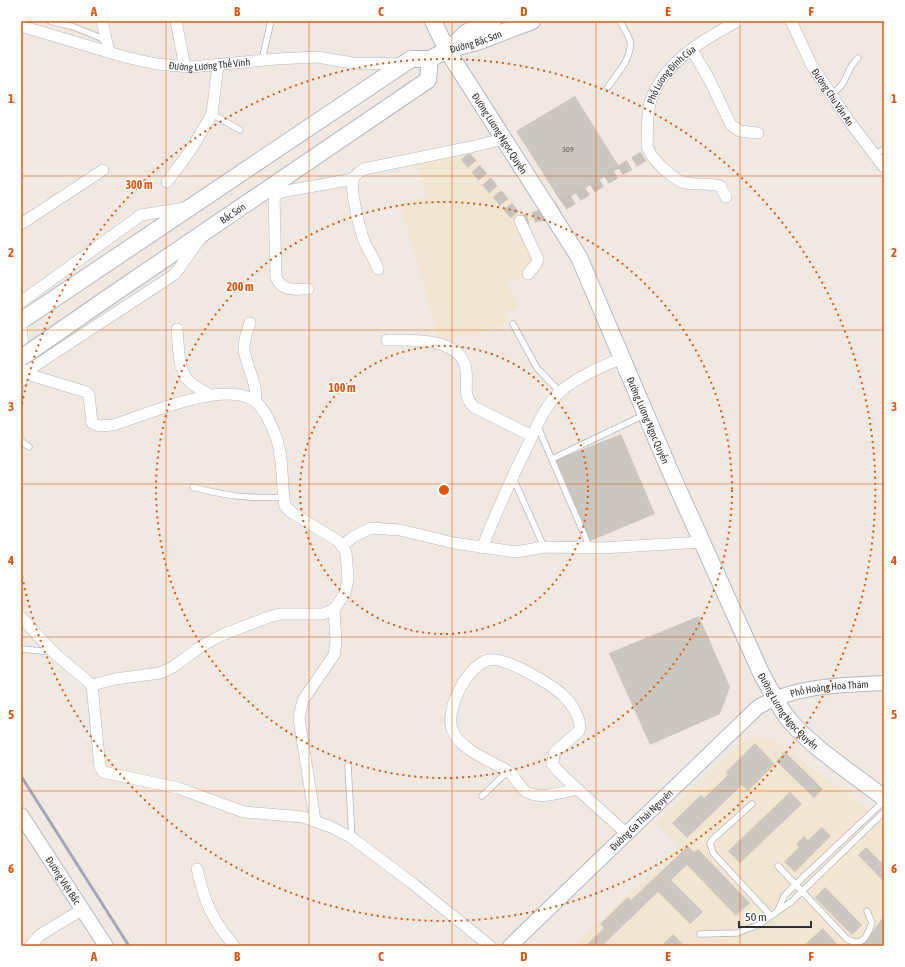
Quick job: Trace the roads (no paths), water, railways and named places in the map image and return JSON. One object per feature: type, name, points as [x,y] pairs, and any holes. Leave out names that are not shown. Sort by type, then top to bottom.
[{"type":"main road","name":"Đường Lương Ngọc Quyến","points":[[433,21],[447,50],[579,257],[702,542],[762,675],[790,722],[805,736],[884,798]]},
{"type":"main road","name":"Đường Bắc Sơn","points":[[447,50],[467,32],[493,21]]},
{"type":"main road","name":"Đường Bắc Sơn","points":[[447,50],[532,21]]},
{"type":"main road","points":[[21,321],[403,64],[411,59],[430,59],[447,50]]},
{"type":"main road","name":"Bắc Sơn","points":[[22,371],[106,299],[428,80],[430,59]]},
{"type":"street","points":[[102,21],[109,52]]},
{"type":"street","points":[[176,21],[185,67]]},
{"type":"street","name":"Phố Lương Định Của","points":[[726,197],[720,186],[684,183],[656,162],[649,153],[648,146],[650,101],[662,76],[704,39],[738,21]]},
{"type":"street","name":"Đường Chu Văn An","points":[[792,21],[811,64],[873,155],[884,167]]},
{"type":"street","name":"Đường Lương Thế Vinh","points":[[21,26],[156,64],[185,67],[317,57],[353,63],[403,64]]},
{"type":"street","points":[[692,50],[709,79],[731,125],[740,132],[758,133]]},
{"type":"street","points":[[167,182],[190,151],[212,114],[218,65]]},
{"type":"street","points":[[308,289],[286,289],[279,283],[276,277],[274,196],[281,192],[353,179],[364,169],[503,139]]},
{"type":"street","points":[[21,224],[103,170]]},
{"type":"street","points":[[353,179],[354,201],[366,246],[378,269]]},
{"type":"street","points":[[21,302],[140,215],[190,208]]},
{"type":"street","points":[[520,221],[538,259],[528,274]]},
{"type":"street","points":[[22,371],[175,274],[204,232]]},
{"type":"street","points":[[250,323],[245,339],[244,351],[256,386],[256,402]]},
{"type":"street","points":[[21,327],[24,341],[22,371]]},
{"type":"street","points":[[177,329],[180,361],[188,381],[210,395]]},
{"type":"street","points":[[387,340],[425,340],[449,348],[464,362],[466,370],[466,396],[468,402],[474,407],[532,436]]},
{"type":"street","points":[[482,548],[512,477],[537,425],[552,401],[560,392],[587,373],[622,358]]},
{"type":"street","points":[[22,371],[86,392],[89,395],[92,423],[99,426],[112,425],[210,395],[232,394],[246,397],[256,402],[262,409],[276,436],[280,450],[285,506],[291,512],[328,534],[342,546],[346,552],[348,579],[345,594],[334,609],[323,614],[280,614],[266,618],[222,635],[203,645],[173,667],[160,673],[115,679],[92,685]]},
{"type":"street","points":[[342,546],[364,530],[380,528],[400,530],[482,548],[516,552],[544,547],[590,548],[702,542]]},
{"type":"street","points":[[315,820],[299,729],[299,714],[303,700],[334,655],[336,642],[334,609]]},
{"type":"street","points":[[21,617],[53,652],[92,685],[100,767],[103,772],[178,788],[244,812],[286,815],[315,820],[331,827],[352,838],[445,909],[490,946]]},
{"type":"street","points":[[577,789],[546,795],[535,795],[526,792],[508,772],[467,747],[455,736],[451,723],[454,704],[471,670],[479,663],[498,659],[512,663],[564,696],[580,723],[579,731],[554,752],[552,764],[554,768],[627,834]]},
{"type":"street","name":"Phố Hoàng Hoa Thám","points":[[775,697],[829,686],[884,683]]},
{"type":"street","name":"Đường Ga Thái Nguyên","points":[[510,946],[743,720],[758,707],[775,697]]},
{"type":"street","name":"Đường Việt Bắc","points":[[21,815],[106,946]]},
{"type":"street","points":[[197,869],[209,909],[234,946]]},
{"type":"street","points":[[30,946],[40,934],[83,909]]},
{"type":"lane","points":[[50,21],[74,27],[106,40]]},
{"type":"lane","points":[[262,60],[271,21]]},
{"type":"lane","points":[[608,87],[626,59],[630,48],[630,40],[620,21]]},
{"type":"lane","points":[[831,94],[841,89],[851,65],[858,58]]},
{"type":"lane","points":[[212,114],[240,130]]},
{"type":"lane","points":[[873,155],[884,149]]},
{"type":"lane","points":[[513,324],[537,368],[560,392]]},
{"type":"lane","points":[[552,459],[646,414]]},
{"type":"lane","points":[[537,425],[590,548]]},
{"type":"lane","points":[[21,441],[29,447]]},
{"type":"lane","points":[[512,477],[544,547]]},
{"type":"lane","points":[[193,487],[222,495],[240,497],[284,497]]},
{"type":"lane","points":[[21,649],[53,652]]},
{"type":"lane","points":[[348,766],[352,838]]},
{"type":"lane","points":[[482,796],[508,772]]},
{"type":"lane","points":[[778,910],[784,896],[884,801]]},
{"type":"lane","points":[[752,804],[713,839],[710,848],[771,916]]},
{"type":"lane","points":[[700,934],[737,933],[758,926],[791,902],[884,812]]},
{"type":"lane","points":[[778,866],[853,943],[860,942],[866,937],[872,923],[867,911]]},
{"type":"tunnel","points":[[465,156],[520,221],[550,213],[649,153]]},
{"type":"railway","points":[[21,776],[129,946]]}]
